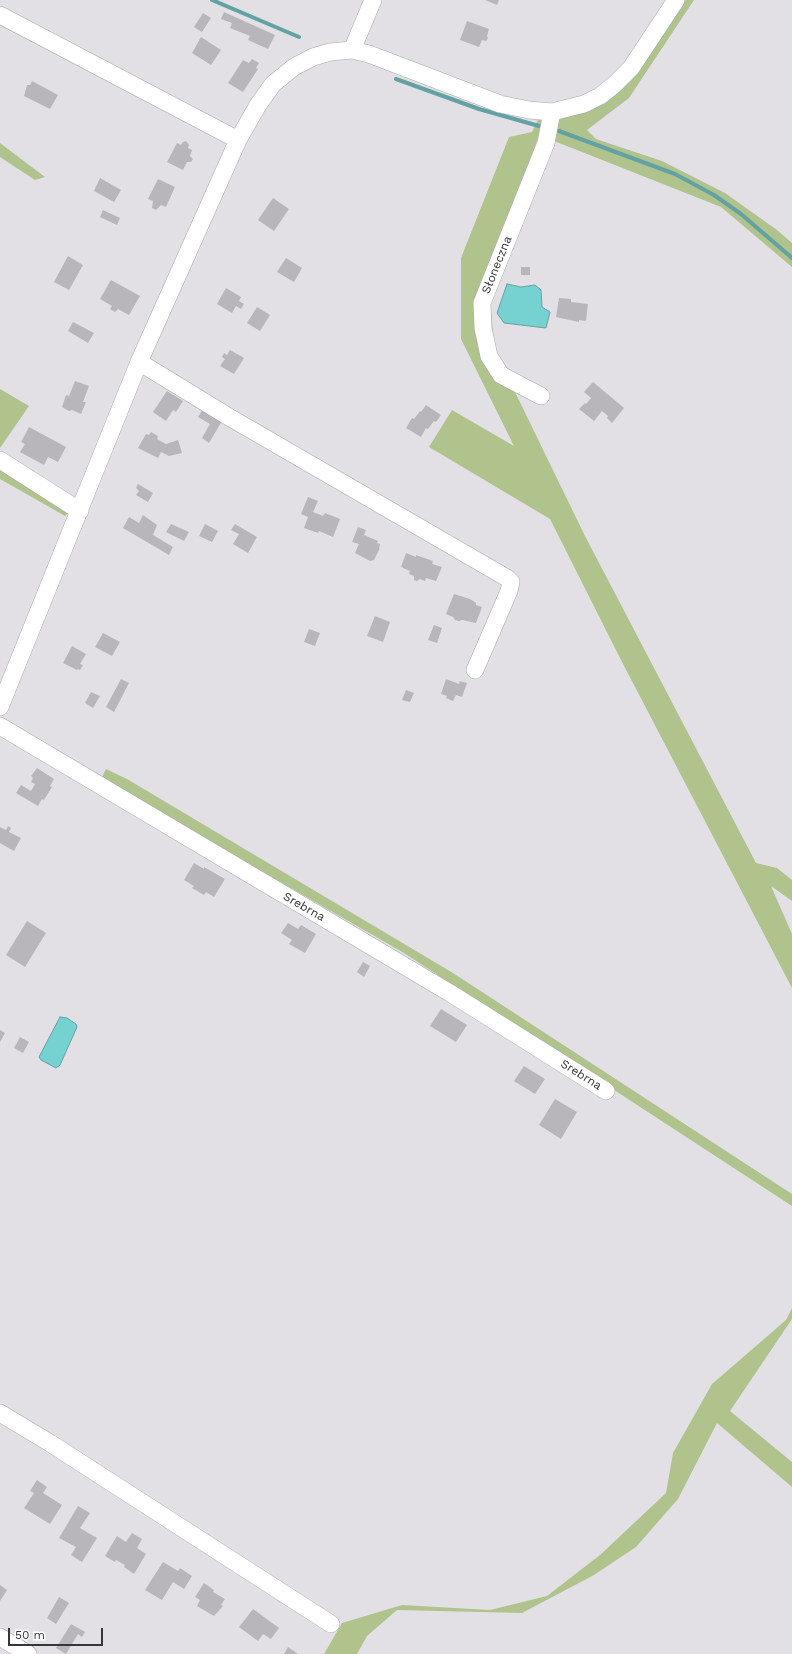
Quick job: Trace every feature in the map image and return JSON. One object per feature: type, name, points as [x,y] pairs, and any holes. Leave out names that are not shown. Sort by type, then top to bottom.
[{"type":"street","points":[[352,50],[373,0]]},
{"type":"street","points":[[0,708],[139,362],[238,140],[258,105],[273,84],[294,67],[313,57],[330,52],[352,50],[369,54],[500,104],[528,110],[552,112],[584,104],[600,96],[614,85],[631,68],[676,0]]},
{"type":"street","points":[[0,15],[238,140]]},
{"type":"street","name":"Słoneczna","points":[[541,396],[501,376],[489,356],[483,328],[482,303],[546,143],[552,112]]},
{"type":"street","points":[[139,362],[229,417],[507,578],[511,582],[509,590],[475,670]]},
{"type":"street","points":[[0,460],[80,511]]},
{"type":"street","name":"Srebrna","points":[[0,726],[450,993],[606,1091]]},
{"type":"street","points":[[0,1412],[330,1624]]},
{"type":"street","points":[[0,1637],[28,1654]]},
{"type":"green space","points":[[666,0],[694,0],[629,98],[587,130],[596,139],[662,161],[725,193],[777,230],[792,243],[792,267],[721,207],[539,135],[489,288],[493,334],[497,355],[585,536],[756,863],[777,868],[792,880],[792,901],[771,886],[792,934],[792,988],[622,662],[550,519],[429,447],[452,410],[514,446],[461,339],[461,258],[509,137],[532,132],[543,109],[580,106],[632,57]]},
{"type":"green space","points":[[0,143],[45,177],[35,180],[0,157]]},
{"type":"green space","points":[[0,389],[29,406],[0,448]]},
{"type":"green space","points":[[0,469],[71,511],[65,516],[0,479]]},
{"type":"green space","points":[[106,769],[127,779],[453,973],[792,1194],[792,1206],[404,953],[101,779]]},
{"type":"green space","points":[[792,1308],[792,1319],[730,1411],[792,1462],[792,1487],[717,1423],[678,1499],[636,1547],[594,1575],[522,1613],[397,1610],[367,1636],[357,1654],[324,1654],[342,1623],[402,1605],[490,1610],[547,1596],[600,1555],[666,1493],[673,1453],[712,1384],[786,1320]]},
{"type":"water","points":[[507,284],[521,287],[535,285],[541,290],[542,307],[550,312],[546,328],[504,323],[497,313]]},
{"type":"water","points":[[60,1017],[67,1018],[76,1024],[77,1027],[60,1065],[56,1068],[41,1060],[39,1057]]},
{"type":"building","points":[[485,0],[499,0],[497,5]]},
{"type":"building","points":[[224,12],[275,35],[268,49],[248,40],[250,36],[230,28],[232,23],[221,19]]},
{"type":"building","points":[[203,13],[211,18],[202,32],[194,27]]},
{"type":"building","points":[[467,21],[489,29],[487,40],[482,40],[479,47],[460,40]]},
{"type":"building","points":[[201,37],[221,50],[211,65],[192,53]]},
{"type":"building","points":[[252,59],[259,63],[256,68],[258,69],[243,92],[228,83],[243,60],[249,63]]},
{"type":"building","points":[[32,81],[58,95],[50,109],[24,96],[27,85],[30,85]]},
{"type":"building","points":[[186,141],[189,145],[188,148],[192,150],[190,156],[193,159],[191,162],[187,162],[183,170],[167,162],[177,143],[181,145]]},
{"type":"building","points":[[100,178],[121,190],[114,202],[94,191]]},
{"type":"building","points":[[158,179],[175,187],[166,207],[161,205],[156,210],[152,208],[153,201],[148,199]]},
{"type":"building","points":[[273,198],[289,209],[274,231],[258,220]]},
{"type":"building","points":[[103,210],[120,218],[117,225],[100,217]]},
{"type":"building","points":[[68,256],[83,265],[69,290],[54,282]]},
{"type":"building","points":[[286,258],[302,268],[294,282],[277,272]]},
{"type":"building","points":[[521,267],[530,267],[530,275],[521,275]]},
{"type":"building","points":[[111,280],[140,296],[129,315],[118,309],[115,312],[110,309],[112,306],[100,299]]},
{"type":"building","points":[[226,288],[241,297],[239,301],[244,304],[241,309],[236,306],[232,313],[217,304]]},
{"type":"building","points":[[559,298],[571,299],[571,302],[588,304],[586,321],[579,320],[579,322],[556,317]]},
{"type":"building","points":[[257,307],[270,315],[260,331],[247,323]]},
{"type":"building","points":[[73,322],[94,333],[88,343],[68,331]]},
{"type":"building","points":[[230,350],[244,358],[234,374],[220,366],[225,359],[222,357],[224,353],[227,355]]},
{"type":"building","points":[[75,381],[89,386],[83,402],[86,402],[81,414],[72,410],[69,411],[62,407],[66,395],[69,396]]},
{"type":"building","points":[[593,382],[624,408],[612,423],[607,418],[608,416],[602,411],[594,421],[579,409],[591,398],[584,392]]},
{"type":"building","points":[[167,391],[183,401],[176,412],[173,410],[166,421],[153,412]]},
{"type":"building","points":[[426,405],[441,415],[428,429],[426,428],[421,437],[406,428],[412,418],[414,419]]},
{"type":"building","points":[[203,409],[222,421],[209,443],[202,438],[210,424],[198,417]]},
{"type":"building","points":[[29,427],[66,447],[58,462],[48,457],[44,465],[20,452],[25,444],[21,442]]},
{"type":"building","points":[[151,432],[158,436],[157,439],[166,444],[178,440],[182,453],[169,456],[161,452],[158,458],[138,448],[146,434],[149,435]]},
{"type":"building","points":[[138,484],[153,493],[148,502],[136,495],[139,491],[136,488]]},
{"type":"building","points":[[308,497],[318,501],[313,512],[323,516],[325,513],[340,519],[333,537],[319,531],[318,533],[304,528],[308,517],[301,514]]},
{"type":"building","points":[[143,515],[157,525],[153,535],[173,547],[169,555],[123,528],[129,517],[139,523]]},
{"type":"building","points":[[171,524],[189,532],[184,541],[166,532]]},
{"type":"building","points":[[205,524],[218,531],[212,542],[199,536]]},
{"type":"building","points":[[235,524],[257,537],[248,553],[233,544],[239,534],[231,530]]},
{"type":"building","points":[[358,527],[366,530],[364,535],[378,541],[377,543],[380,544],[374,560],[370,561],[355,553],[359,544],[352,542]]},
{"type":"building","points":[[406,553],[433,561],[432,564],[442,567],[436,581],[426,578],[425,581],[420,579],[417,581],[414,580],[414,576],[409,574],[410,571],[401,567]]},
{"type":"building","points":[[454,594],[470,599],[476,603],[476,605],[482,607],[476,623],[455,620],[453,617],[446,614]]},
{"type":"building","points":[[375,616],[390,622],[383,642],[367,636]]},
{"type":"building","points":[[434,625],[442,628],[437,643],[428,640]]},
{"type":"building","points":[[309,629],[320,633],[315,646],[304,642]]},
{"type":"building","points":[[103,633],[120,642],[112,656],[95,647]]},
{"type":"building","points":[[72,646],[86,654],[80,664],[83,665],[80,670],[63,663]]},
{"type":"building","points":[[121,679],[129,683],[114,712],[106,707]]},
{"type":"building","points":[[446,679],[459,684],[460,681],[467,683],[462,697],[456,695],[453,701],[446,698],[447,696],[441,694]]},
{"type":"building","points":[[406,690],[414,693],[410,702],[402,700]]},
{"type":"building","points":[[91,692],[100,696],[93,708],[85,703]]},
{"type":"building","points":[[37,768],[54,779],[50,786],[52,787],[44,800],[42,799],[38,806],[16,793],[21,785],[31,791],[35,784],[31,782],[33,778],[31,776]]},
{"type":"building","points":[[8,826],[11,828],[9,832],[21,838],[14,851],[0,843],[0,827],[6,830]]},
{"type":"building","points":[[194,863],[225,879],[214,897],[206,892],[204,895],[192,888],[194,886],[184,880]]},
{"type":"building","points":[[27,921],[46,933],[25,967],[6,955]]},
{"type":"building","points":[[288,923],[298,929],[301,925],[316,934],[305,953],[289,944],[292,940],[281,933]]},
{"type":"building","points":[[363,962],[370,966],[364,977],[357,972]]},
{"type":"building","points":[[441,1009],[467,1025],[456,1042],[430,1026]]},
{"type":"building","points":[[0,1030],[5,1033],[0,1042]]},
{"type":"building","points":[[20,1037],[29,1042],[23,1053],[14,1048]]},
{"type":"building","points":[[524,1066],[545,1079],[535,1094],[514,1081]]},
{"type":"building","points":[[555,1099],[577,1112],[561,1139],[539,1125]]},
{"type":"building","points":[[37,1480],[47,1487],[43,1493],[62,1505],[50,1524],[24,1508],[34,1493],[30,1491]]},
{"type":"building","points":[[78,1506],[90,1513],[80,1528],[97,1538],[82,1562],[71,1555],[76,1547],[59,1538]]},
{"type":"building","points":[[132,1533],[142,1539],[137,1548],[146,1554],[134,1574],[124,1567],[125,1565],[116,1560],[115,1562],[105,1556],[117,1536],[126,1542]]},
{"type":"building","points":[[163,1562],[178,1571],[180,1568],[192,1576],[184,1589],[173,1582],[162,1600],[145,1590]]},
{"type":"building","points":[[204,1583],[214,1590],[213,1592],[225,1599],[221,1605],[223,1606],[214,1616],[197,1606],[200,1600],[195,1597]]},
{"type":"building","points":[[0,1585],[7,1590],[0,1601]]},
{"type":"building","points":[[59,1597],[69,1603],[56,1624],[47,1618]]},
{"type":"building","points":[[253,1609],[279,1628],[271,1639],[263,1634],[258,1641],[239,1627]]},
{"type":"building","points":[[71,1624],[85,1632],[82,1637],[78,1634],[66,1654],[56,1648]]},
{"type":"building","points":[[288,1647],[298,1654],[284,1654]]},
{"type":"waterway","points":[[212,0],[299,37]]},
{"type":"waterway","points":[[396,79],[479,109],[539,126]]},
{"type":"waterway","points":[[559,131],[675,174],[714,195],[741,214],[792,258]]}]
